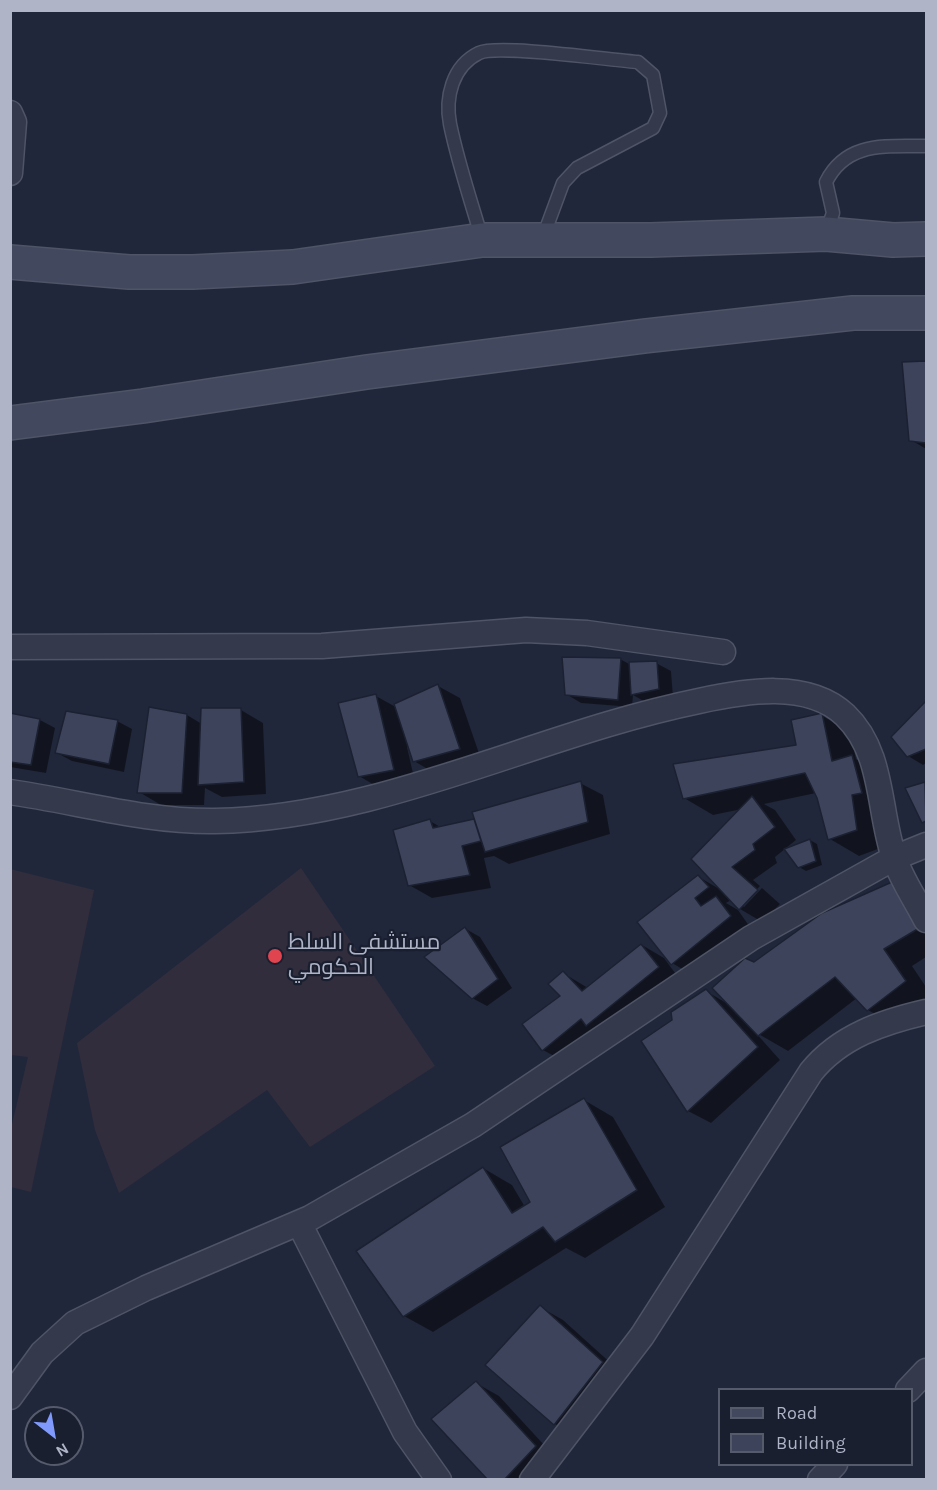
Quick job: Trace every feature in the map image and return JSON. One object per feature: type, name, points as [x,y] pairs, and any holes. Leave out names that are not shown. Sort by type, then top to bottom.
[{"type":"main road","points":[[10,262],[129,272],[193,272],[293,267],[482,240],[651,240],[826,234],[893,240],[927,239]]},
{"type":"main road","points":[[10,423],[143,406],[367,372],[645,336],[853,313],[927,314]]},
{"type":"street","points":[[10,113],[14,122],[10,172]]},
{"type":"street","points":[[10,647],[322,646],[526,630],[587,633],[723,652]]},
{"type":"street","points":[[10,792],[162,819],[252,819],[330,807],[395,792],[668,707],[715,697],[792,692],[820,699],[844,714],[863,736],[874,763],[894,858],[927,920]]},
{"type":"street","points":[[10,1397],[42,1353],[75,1323],[146,1288],[299,1223],[473,1125],[751,938],[894,858],[927,845]]},
{"type":"street","points":[[532,1479],[642,1336],[811,1072],[824,1056],[873,1028],[927,1012]]},
{"type":"street","points":[[299,1223],[405,1432],[439,1479]]},
{"type":"street","points":[[909,1388],[927,1371]]},
{"type":"street","points":[[820,1479],[833,1466]]},
{"type":"lane","points":[[482,240],[450,122],[450,85],[460,69],[479,53],[507,50],[638,62],[653,75],[660,113],[653,129],[577,168],[563,183],[541,241]]},
{"type":"lane","points":[[826,234],[832,213],[826,182],[838,166],[871,146],[927,146]]},
{"type":"shaded area","name":"مستشفى السلط الحكومي","points":[[301,868],[435,1066],[310,1147],[267,1090],[119,1193],[95,1130],[77,1043]]},
{"type":"shaded area","points":[[10,869],[94,890],[31,1192],[11,1187],[11,1128],[28,1057],[11,1055]]},
{"type":"building","points":[[926,361],[926,443],[909,441],[902,362]]},
{"type":"building","points":[[562,657],[621,658],[618,700],[565,695]]},
{"type":"building","points":[[657,661],[659,689],[631,695],[629,662]]},
{"type":"building","points":[[438,684],[460,749],[413,762],[394,704]]},
{"type":"building","points":[[376,694],[394,770],[358,777],[338,703]]},
{"type":"building","points":[[926,701],[926,749],[907,757],[891,737]]},
{"type":"building","points":[[149,707],[187,714],[182,793],[137,793]]},
{"type":"building","points":[[201,708],[241,708],[244,782],[198,785]]},
{"type":"building","points":[[66,711],[118,720],[109,764],[55,753]]},
{"type":"building","points":[[10,713],[40,719],[31,765],[10,762]]},
{"type":"building","points":[[822,713],[832,761],[852,755],[862,793],[852,795],[857,830],[828,840],[817,798],[805,773],[683,799],[673,764],[796,745],[791,720]]},
{"type":"building","points":[[581,781],[588,822],[485,852],[472,812]]},
{"type":"building","points":[[925,782],[926,821],[922,823],[905,788]]},
{"type":"building","points":[[752,796],[775,827],[753,844],[755,850],[732,867],[758,890],[739,910],[691,859]]},
{"type":"building","points":[[430,819],[433,828],[474,819],[481,841],[462,846],[470,875],[408,886],[393,830]]},
{"type":"building","points":[[810,839],[816,861],[798,868],[784,849]]},
{"type":"building","points":[[698,875],[709,887],[695,898],[701,906],[716,896],[731,916],[671,965],[637,922]]},
{"type":"building","points":[[892,882],[921,927],[884,949],[906,981],[867,1011],[835,977],[758,1036],[712,988],[745,958],[754,962],[822,913]]},
{"type":"building","points":[[465,927],[498,979],[472,999],[424,957]]},
{"type":"building","points":[[641,944],[659,967],[586,1026],[581,1019],[542,1051],[522,1024],[560,996],[548,984],[563,971],[582,991]]},
{"type":"building","points":[[706,989],[758,1047],[687,1112],[641,1041],[672,1020],[671,1012]]},
{"type":"building","points":[[584,1098],[637,1190],[555,1242],[543,1227],[403,1317],[356,1251],[483,1167],[512,1213],[530,1202],[500,1147]]},
{"type":"building","points":[[540,1305],[603,1362],[554,1425],[485,1365]]},
{"type":"building","points":[[476,1381],[536,1446],[504,1480],[488,1480],[431,1419]]},
{"type":"place","name":"مستشفى السلط الحكومي","points":[[275,956]]}]
